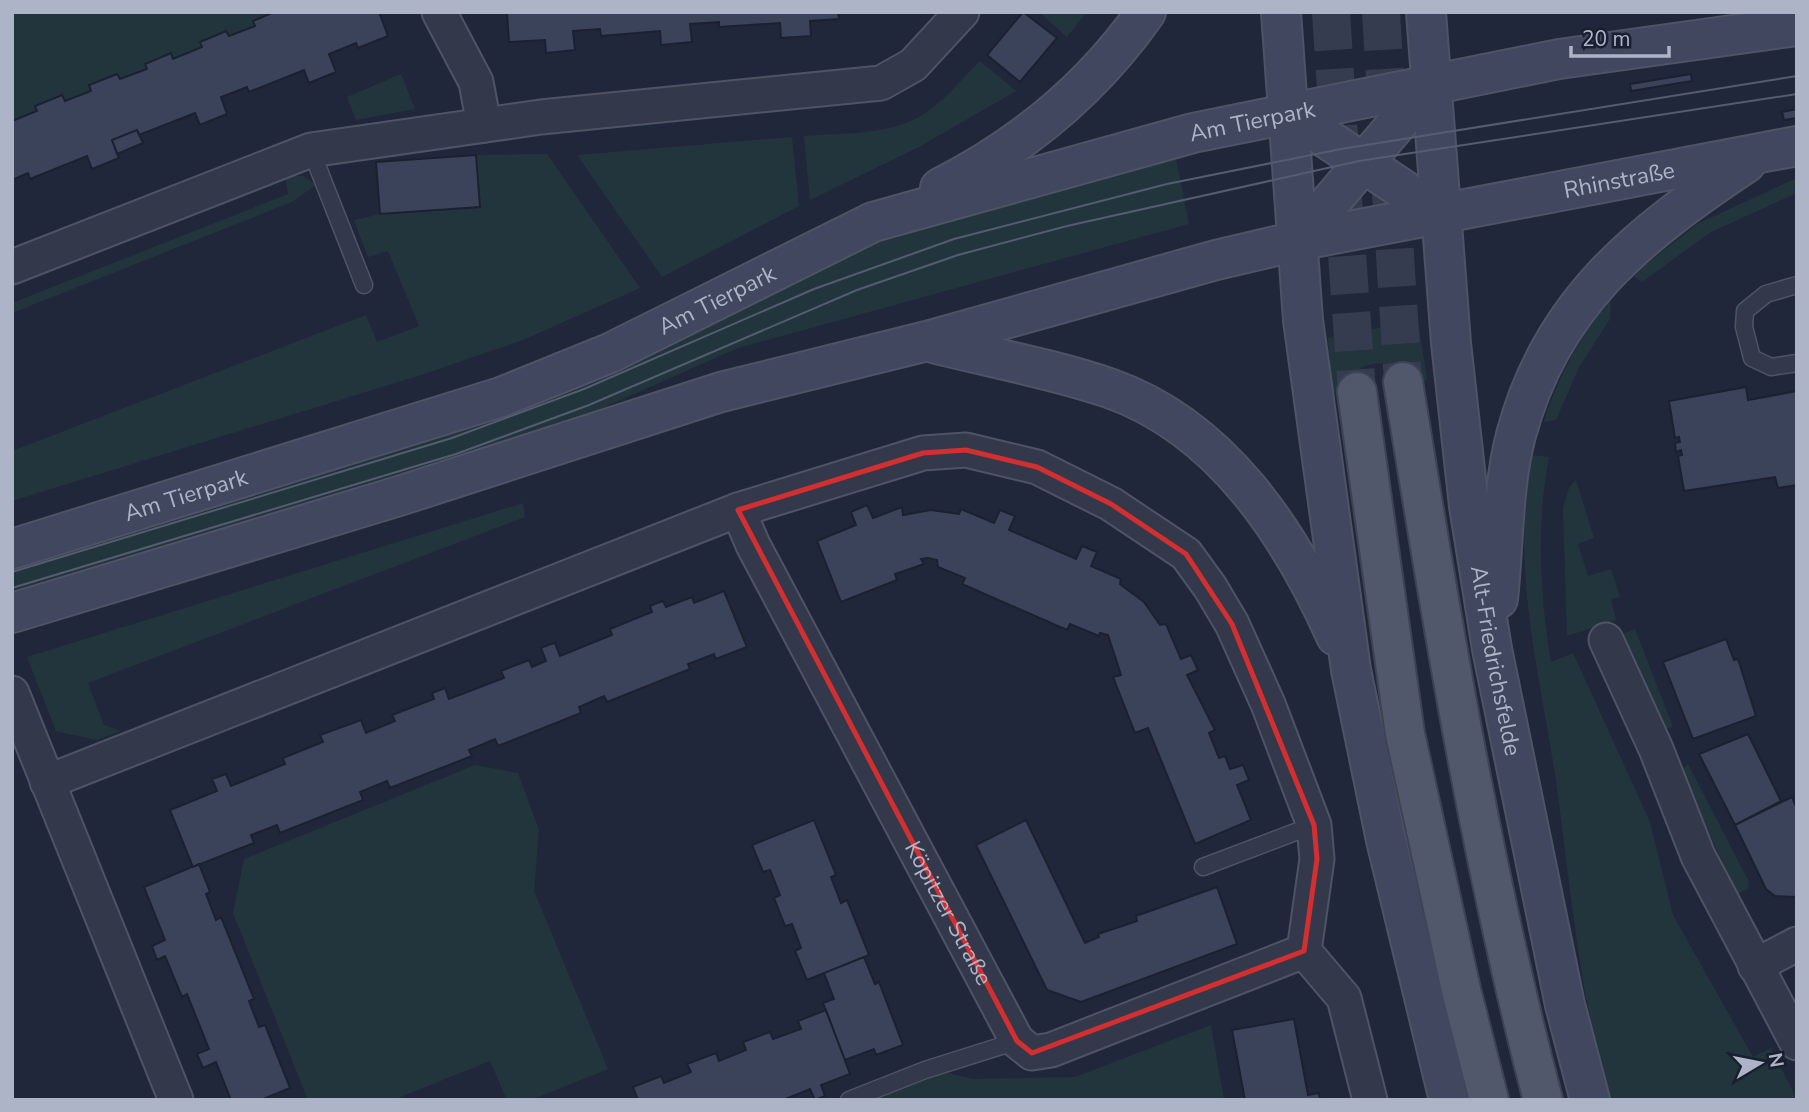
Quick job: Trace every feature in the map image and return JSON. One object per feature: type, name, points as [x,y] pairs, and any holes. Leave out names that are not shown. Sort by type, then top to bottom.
[{"type":"main road","points":[[873,222],[1013,147],[1059,110],[1111,61],[1146,12]]},
{"type":"main road","points":[[1281,12],[1303,320],[1351,670],[1386,840],[1449,1100]]},
{"type":"main road","name":"Alt-Friedrichsfelde","points":[[1426,12],[1440,214],[1469,506],[1492,649],[1565,1005],[1590,1100]]},
{"type":"main road","points":[[1718,12],[1785,19]]},
{"type":"main road","points":[[1297,241],[1430,85],[1785,19]]},
{"type":"main road","name":"Am Tierpark","points":[[12,549],[447,416],[524,388],[610,353],[873,222],[1193,133],[1430,85]]},
{"type":"main road","points":[[1288,113],[1440,214]]},
{"type":"main road","points":[[1492,649],[1507,488],[1516,436],[1533,388],[1553,346],[1599,278],[1637,242],[1694,198],[1780,149]]},
{"type":"main road","name":"Rhinstraße","points":[[1440,214],[1780,149]]},
{"type":"main road","points":[[12,612],[399,496],[721,392],[927,341],[1216,260],[1297,241],[1440,214]]},
{"type":"main road","points":[[927,341],[1110,388],[1157,411],[1221,458],[1260,503],[1294,554],[1351,670]]},
{"type":"main road","name":"Alt-Friedrichsfelde","points":[[1403,382],[1471,793],[1510,976],[1543,1100]]},
{"type":"main road","points":[[1356,392],[1405,734],[1461,990],[1489,1100]]},
{"type":"street","points":[[439,12],[476,82],[484,125]]},
{"type":"street","points":[[12,267],[311,150],[484,125],[881,83],[913,65],[962,12]]},
{"type":"street","points":[[47,782],[738,510],[923,453],[966,450],[997,456],[1037,467],[1111,504],[1186,554],[1232,624],[1268,704],[1314,825],[1317,859],[1304,951],[1345,998],[1370,1100]]},
{"type":"street","name":"Köpitzer Straße","points":[[738,510],[753,545],[1017,1041]]},
{"type":"street","points":[[1606,640],[1656,749],[1698,856],[1797,1043]]},
{"type":"street","points":[[12,693],[176,1100]]},
{"type":"street","points":[[1755,966],[1797,944]]},
{"type":"street","points":[[1017,1041],[1032,1053],[1051,1050],[1304,951]]},
{"type":"lane","points":[[311,150],[364,285]]},
{"type":"lane","points":[[1797,285],[1766,294],[1745,310],[1744,327],[1752,358],[1771,368],[1797,363]]},
{"type":"lane","points":[[1203,867],[1314,825]]},
{"type":"lane","points":[[849,1100],[925,1070],[1017,1041]]},
{"type":"highlighted area","points":[[966,450],[1037,467],[1111,504],[1186,554],[1232,624],[1314,825],[1317,859],[1304,951],[1032,1053],[1017,1041],[738,510],[923,453]]},
{"type":"shaded area","points":[[12,12],[274,12],[253,21],[255,26],[229,36],[226,31],[200,41],[202,47],[173,59],[171,53],[145,64],[147,69],[120,79],[117,74],[89,85],[91,91],[65,101],[35,106],[37,111],[12,121]]},
{"type":"shaded area","points":[[1039,12],[1087,12],[1067,37]]},
{"type":"shaded area","points":[[980,61],[1016,91],[919,147],[810,200],[804,136],[872,131],[911,121],[939,102]]},
{"type":"shaded area","points":[[401,74],[415,109],[356,120],[347,97]]},
{"type":"shaded area","points":[[792,137],[799,206],[662,277],[577,155]]},
{"type":"shaded area","points":[[547,154],[640,288],[523,340],[421,375],[12,501],[12,451],[366,315],[377,342],[419,326],[388,251],[368,257],[354,220],[380,214],[480,207],[476,155]]},
{"type":"shaded area","points":[[1176,159],[1189,224],[738,348],[589,414],[463,459],[12,597],[12,564],[853,249],[910,230]]},
{"type":"shaded area","points":[[285,176],[303,176],[316,185],[292,202],[12,313],[12,303],[288,194]]},
{"type":"shaded area","points":[[1797,178],[1797,193],[1711,232],[1642,282],[1632,275],[1699,223]]},
{"type":"shaded area","points":[[1611,295],[1610,319],[1579,367],[1556,420],[1544,422],[1556,388],[1572,356]]},
{"type":"shaded area","points":[[1418,320],[1427,379],[1424,382],[1397,366],[1374,364],[1352,374],[1332,397],[1328,338]]},
{"type":"shaded area","points":[[1533,455],[1549,457],[1542,508],[1541,560],[1551,662],[1573,653],[1650,822],[1673,915],[1753,1057],[1771,1048],[1797,1100],[1610,1100],[1583,982],[1556,781],[1530,618],[1524,536],[1526,496]]},
{"type":"shaded area","points":[[1576,480],[1594,538],[1578,544],[1588,576],[1611,569],[1620,597],[1611,599],[1616,620],[1567,636],[1563,508],[1569,488]]},
{"type":"shaded area","points":[[523,503],[525,517],[88,683],[104,725],[121,731],[96,740],[56,731],[27,657]]},
{"type":"shaded area","points":[[1635,629],[1673,727],[1662,729],[1621,635]]},
{"type":"shaded area","points":[[1688,764],[1749,882],[1748,889],[1737,894],[1681,771]]},
{"type":"shaded area","points":[[475,765],[518,773],[539,830],[534,891],[608,1069],[531,1100],[507,1100],[490,1061],[393,1100],[308,1100],[233,913],[244,859]]},
{"type":"shaded area","points":[[1211,1025],[1224,1100],[872,1100],[943,1072],[973,1079],[1075,1077]]},
{"type":"building","points":[[274,12],[379,12],[388,36],[358,48],[356,43],[329,54],[336,72],[309,83],[304,70],[249,92],[247,87],[221,97],[227,114],[200,125],[195,113],[139,135],[137,130],[112,140],[119,158],[92,169],[87,156],[30,179],[28,173],[12,180],[12,121],[37,111],[35,106],[62,95],[65,101],[91,91],[89,85],[117,74],[120,79],[147,69],[145,64],[171,53],[173,59],[202,47],[200,42],[226,31],[229,36],[255,26],[253,21]]},
{"type":"building","points":[[507,12],[842,12],[838,13],[839,19],[810,21],[811,36],[781,38],[780,23],[719,27],[719,22],[690,24],[692,42],[661,45],[660,31],[601,36],[600,29],[573,31],[575,50],[546,53],[545,40],[509,42]]},
{"type":"building","points":[[1023,12],[1057,38],[1020,82],[987,55]]},
{"type":"building","points":[[1691,74],[1692,81],[1631,91],[1630,84]]},
{"type":"building","points":[[1797,109],[1797,118],[1784,120],[1782,112]]},
{"type":"building","points":[[137,130],[143,143],[117,154],[112,140]]},
{"type":"building","points":[[476,155],[480,207],[380,214],[376,162]]},
{"type":"building","points":[[1746,387],[1748,400],[1797,391],[1797,485],[1778,488],[1775,477],[1684,491],[1678,456],[1682,455],[1681,450],[1676,452],[1675,443],[1680,442],[1679,437],[1675,438],[1669,401]]},
{"type":"building","points":[[867,505],[873,518],[902,507],[903,515],[931,510],[959,514],[961,509],[994,523],[1000,510],[1015,516],[1009,530],[1076,559],[1082,546],[1097,552],[1091,566],[1121,579],[1120,584],[1144,602],[1160,625],[1166,624],[1181,659],[1191,655],[1198,670],[1187,675],[1215,730],[1209,733],[1219,758],[1225,756],[1230,769],[1243,765],[1249,780],[1237,785],[1251,820],[1195,844],[1148,728],[1135,733],[1113,677],[1121,675],[1108,635],[1100,633],[1099,636],[1070,624],[1067,630],[962,584],[965,578],[938,567],[937,560],[928,558],[921,559],[924,564],[895,574],[897,580],[841,602],[817,541],[856,525],[851,512]]},
{"type":"building","points":[[724,591],[747,647],[716,659],[714,654],[688,664],[690,669],[607,702],[604,696],[579,707],[581,713],[498,746],[495,739],[469,750],[472,756],[390,788],[387,781],[360,792],[363,800],[280,833],[277,825],[251,835],[254,843],[193,867],[170,810],[217,791],[212,779],[226,774],[231,786],[285,764],[283,758],[323,742],[320,735],[361,720],[366,733],[395,721],[392,715],[434,699],[432,693],[445,688],[449,699],[504,678],[501,671],[529,660],[532,667],[546,661],[541,648],[548,645],[555,643],[560,656],[612,635],[610,629],[652,612],[650,606],[657,603],[663,601],[666,607],[692,597],[694,603]]},
{"type":"building","points":[[1726,639],[1734,660],[1738,659],[1756,716],[1693,739],[1663,662]]},
{"type":"building","points":[[1748,734],[1781,801],[1735,825],[1699,754]]},
{"type":"building","points":[[1792,797],[1797,809],[1797,897],[1775,896],[1766,889],[1735,825]]},
{"type":"building","points":[[814,820],[836,875],[831,877],[841,903],[847,900],[869,955],[807,980],[795,951],[801,948],[792,924],[785,926],[774,898],[780,895],[770,870],[763,872],[752,845]]},
{"type":"building","points":[[1026,820],[1085,943],[1099,937],[1098,934],[1137,921],[1136,916],[1217,887],[1237,944],[1081,1002],[1047,990],[976,845]]},
{"type":"building","points":[[199,864],[210,892],[206,894],[216,920],[221,917],[254,999],[249,1001],[259,1027],[265,1025],[290,1088],[261,1100],[231,1100],[216,1062],[203,1068],[197,1054],[209,1049],[187,994],[182,997],[165,956],[157,960],[152,946],[165,940],[144,887]]},
{"type":"building","points":[[864,957],[875,984],[879,982],[903,1045],[876,1055],[874,1049],[845,1060],[823,1003],[834,999],[824,973]]},
{"type":"building","points":[[826,1010],[850,1074],[821,1085],[825,1096],[815,1100],[810,1089],[783,1100],[638,1100],[633,1087],[661,1076],[664,1083],[691,1072],[687,1064],[716,1053],[719,1061],[746,1050],[743,1042],[770,1032],[773,1039],[801,1029],[798,1021]]},
{"type":"building","points":[[1294,1019],[1308,1095],[1319,1093],[1320,1100],[1245,1100],[1232,1030]]},
{"type":"tunnel","points":[[1331,12],[1339,136]]},
{"type":"tunnel","points":[[1381,12],[1388,128]]},
{"type":"tunnel","points":[[1391,192],[1403,382]]},
{"type":"tunnel","points":[[1343,199],[1357,392]]},
{"type":"tram line","points":[[12,572],[452,438],[584,389],[814,289],[954,239],[1167,184],[1341,149],[1797,76]]},
{"type":"tram line","points":[[12,588],[456,454],[589,405],[857,290],[958,255],[1067,226],[1359,161],[1797,94]]}]
